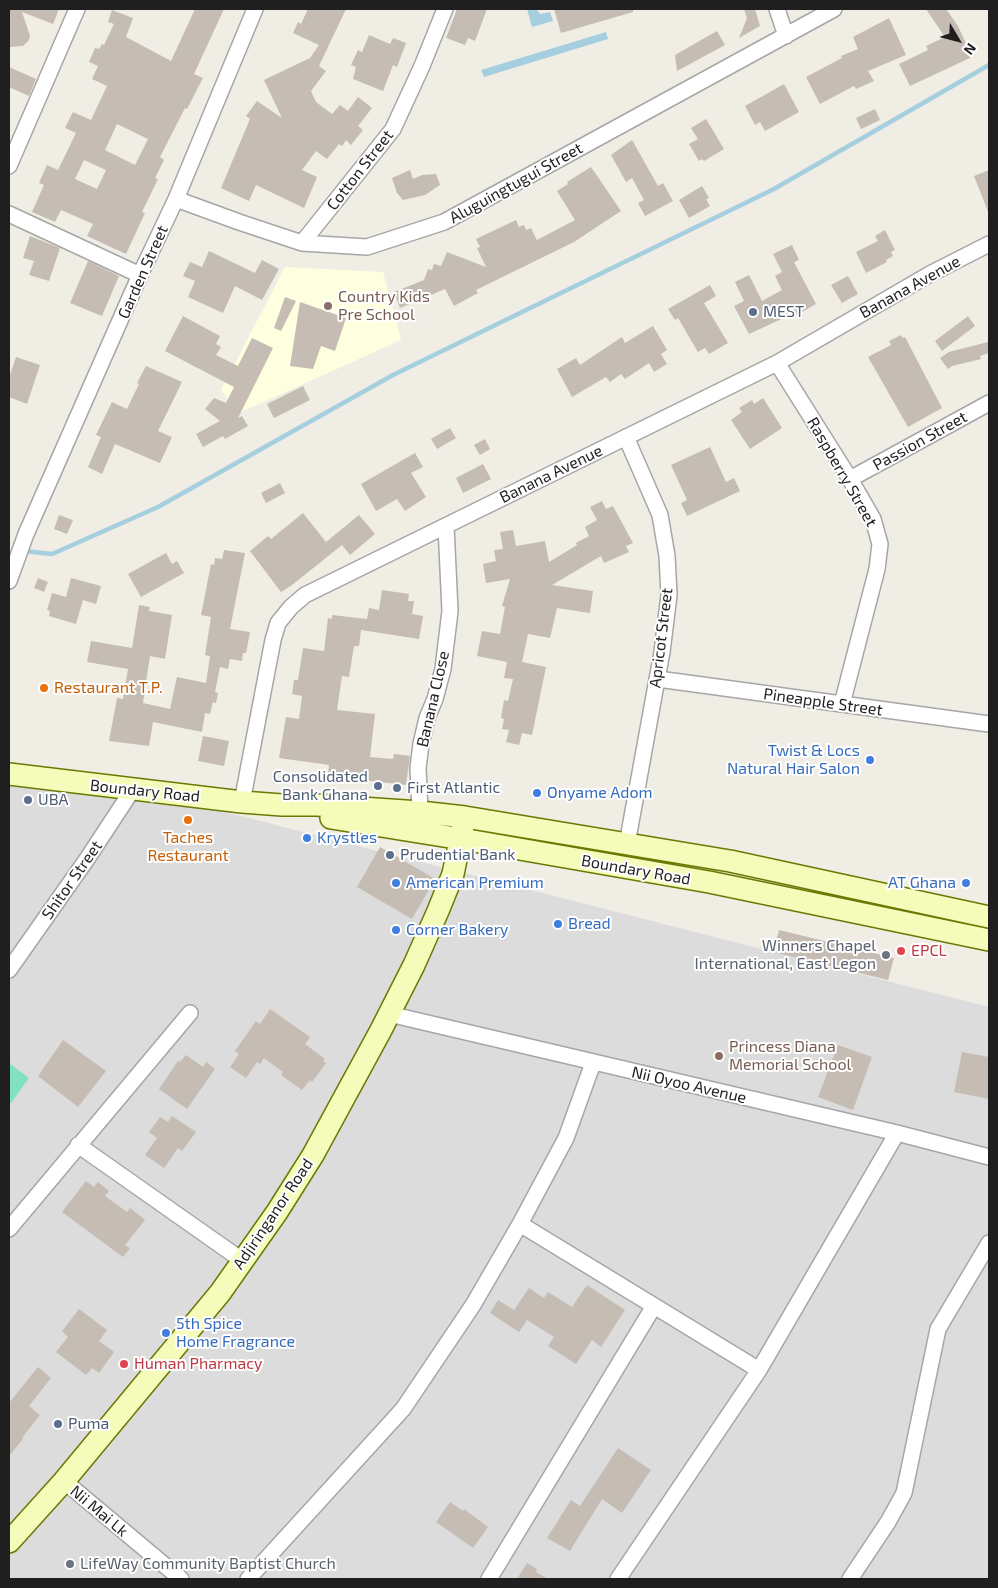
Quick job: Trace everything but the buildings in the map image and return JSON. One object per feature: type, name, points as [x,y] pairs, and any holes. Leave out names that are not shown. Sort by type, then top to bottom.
[{"type":"main road","name":"Boundary Road","points":[[9,774],[242,802],[316,805],[465,817],[730,861],[989,918]]},
{"type":"main road","name":"Boundary Road","points":[[282,805],[317,816],[709,882],[989,940]]},
{"type":"main road","name":"Adjiringanor Road","points":[[9,1542],[64,1481],[220,1293],[277,1212],[313,1154],[389,1014],[438,911],[453,874],[462,839],[465,817]]},
{"type":"street","points":[[9,166],[77,9]]},
{"type":"street","name":"Garden Street","points":[[9,581],[26,534],[140,275],[176,199],[255,9]]},
{"type":"street","name":"Cotton Street","points":[[302,243],[393,129],[422,66],[445,9]]},
{"type":"street","points":[[777,9],[786,36]]},
{"type":"street","name":"Aluguingtugui Street","points":[[176,199],[302,243],[367,247],[444,222],[834,9]]},
{"type":"street","points":[[9,214],[140,275]]},
{"type":"street","name":"Banana Avenue","points":[[242,802],[278,623],[291,606],[305,595],[777,363],[930,274],[989,244]]},
{"type":"street","name":"Raspberry Street","points":[[777,363],[873,519],[880,544],[877,569],[842,704]]},
{"type":"street","name":"Passion Street","points":[[850,479],[989,403]]},
{"type":"street","name":"Apricot Street","points":[[626,437],[660,514],[669,595],[658,679],[627,844]]},
{"type":"street","name":"Banana Close","points":[[420,812],[418,768],[421,744],[442,669],[450,610],[446,526]]},
{"type":"street","name":"Pineapple Street","points":[[658,679],[989,724]]},
{"type":"street","name":"Shitor Street","points":[[9,970],[87,859],[133,789]]},
{"type":"street","points":[[9,1229],[190,1013]]},
{"type":"street","name":"Nii Oyoo Avenue","points":[[389,1014],[897,1133],[989,1157]]},
{"type":"street","points":[[248,1579],[403,1409],[473,1305],[520,1224],[566,1138],[594,1063]]},
{"type":"street","points":[[618,1579],[759,1370],[897,1133]]},
{"type":"street","points":[[78,1145],[243,1262]]},
{"type":"street","points":[[520,1224],[759,1370]]},
{"type":"street","points":[[850,1579],[888,1522],[904,1493],[938,1329],[989,1242]]},
{"type":"street","points":[[489,1579],[654,1306]]},
{"type":"street","name":"Nii Mai Lk","points":[[64,1481],[181,1579]]},
{"type":"shaded area","name":"Country Kids Pre School","points":[[285,267],[383,272],[401,340],[239,413],[221,390]]},
{"type":"shaded area","points":[[9,774],[76,774],[989,1007],[989,1579],[9,1579]]},
{"type":"green space","points":[[9,1063],[29,1078],[11,1103],[9,1101]]},
{"type":"water","points":[[527,9],[536,9],[540,14],[550,12],[553,21],[532,27]]},
{"type":"water","points":[[606,32],[608,39],[484,77],[481,70]]},
{"type":"waterway","points":[[24,551],[52,554],[158,507],[393,375],[774,189],[989,65]]},
{"type":"place","name":"Country Kids Pre School","points":[[328,306]]},
{"type":"place","name":"MEST","points":[[753,312]]},
{"type":"place","name":"Restaurant T.P.","points":[[44,688]]},
{"type":"place","name":"Twist & Locs Natural Hair Salon","points":[[870,760]]},
{"type":"place","name":"Consolidated Bank Ghana","points":[[378,786]]},
{"type":"place","name":"First Atlantic","points":[[397,788]]},
{"type":"place","name":"Onyame Adom","points":[[537,793]]},
{"type":"place","name":"UBA","points":[[28,800]]},
{"type":"place","name":"Taches Restaurant","points":[[188,820]]},
{"type":"place","name":"Krystles","points":[[307,838]]},
{"type":"place","name":"Prudential Bank","points":[[390,855]]},
{"type":"place","name":"American Premium","points":[[396,883]]},
{"type":"place","name":"AT Ghana","points":[[966,883]]},
{"type":"place","name":"Bread","points":[[558,924]]},
{"type":"place","name":"Corner Bakery","points":[[396,930]]},
{"type":"place","name":"EPCL","points":[[901,951]]},
{"type":"place","name":"Winners Chapel International, East Legon","points":[[886,955]]},
{"type":"place","name":"Princess Diana Memorial School","points":[[719,1056]]},
{"type":"place","name":"5th Spice Home Fragrance","points":[[166,1333]]},
{"type":"place","name":"Human Pharmacy","points":[[124,1364]]},
{"type":"place","name":"Puma","points":[[58,1424]]},
{"type":"place","name":"LifeWay Community Baptist Church","points":[[70,1564]]}]
